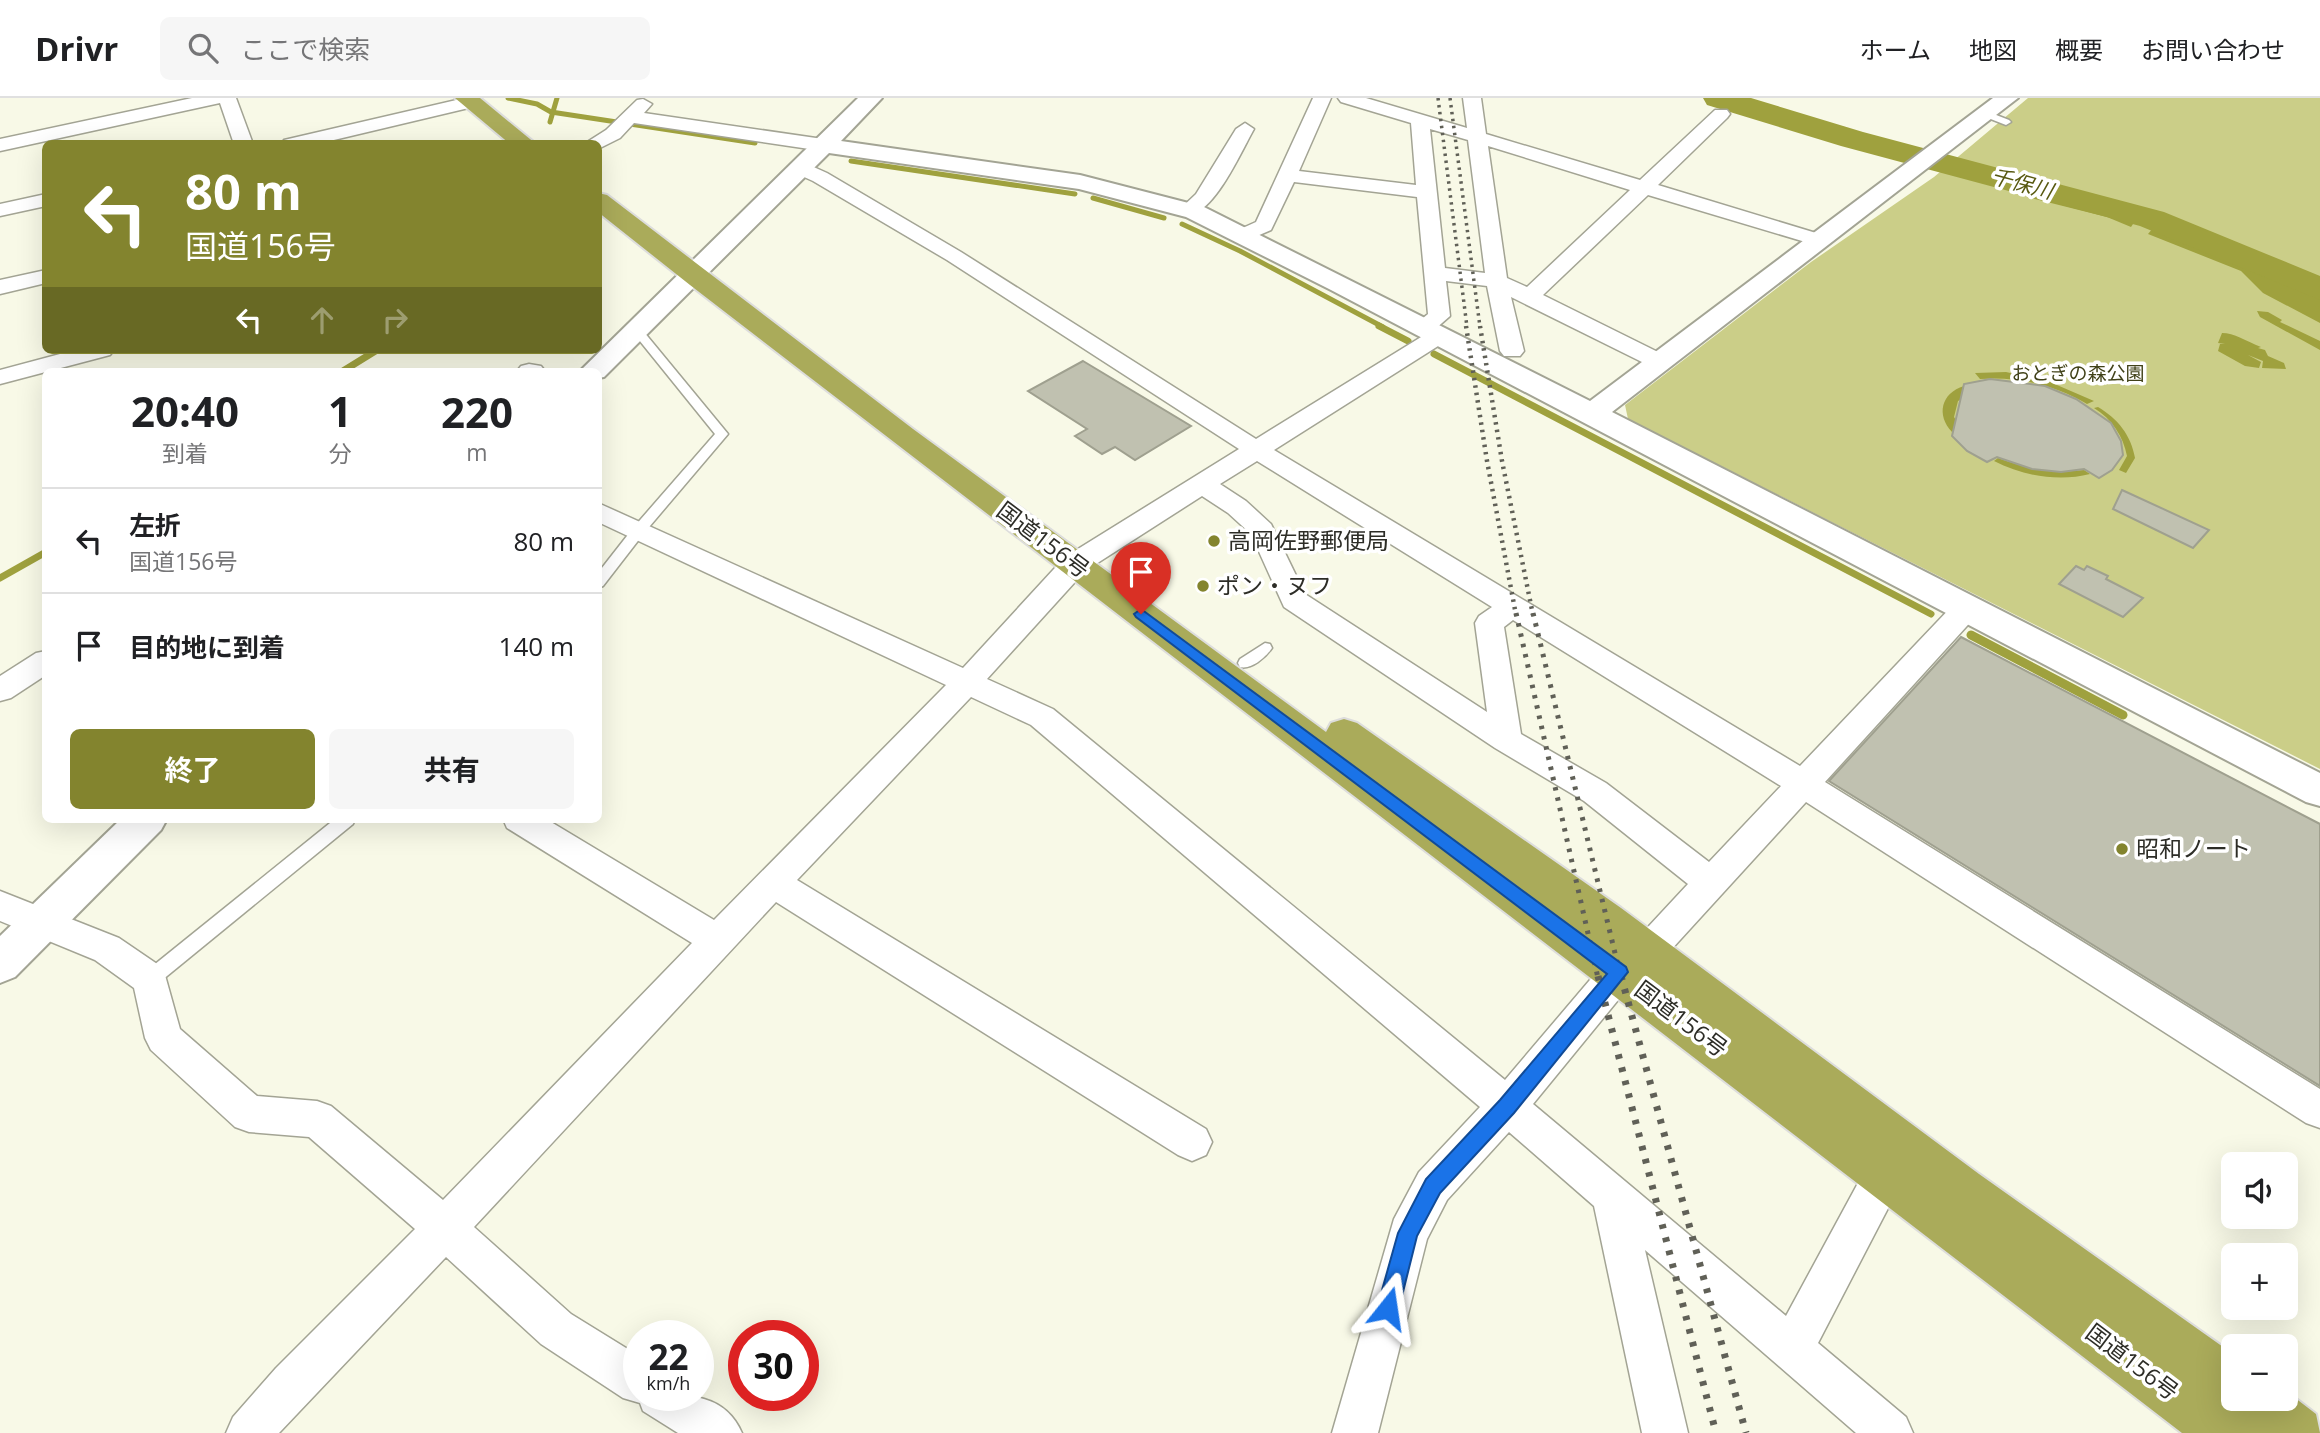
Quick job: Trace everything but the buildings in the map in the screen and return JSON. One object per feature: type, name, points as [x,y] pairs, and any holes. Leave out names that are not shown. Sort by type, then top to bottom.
[{"type":"highway","points":[[476,99],[521,140]]},
{"type":"highway","points":[[476,99],[542,140]]},
{"type":"highway","name":"国道156号","points":[[602,181],[660,223],[698,267],[787,349],[1087,557],[1633,962],[1962,1191],[2221,1378]]},
{"type":"highway","name":"国道156号","points":[[604,210],[698,267]]},
{"type":"highway","name":"国道156号","points":[[1087,557],[1255,655],[1633,962],[1884,1175],[2227,1433]]},
{"type":"highway","points":[[2267,1411],[2297,1433]]},
{"type":"street","points":[[0,145],[217,98]]},
{"type":"street","points":[[227,98],[243,140]]},
{"type":"street","points":[[601,140],[613,134],[650,98]]},
{"type":"street","points":[[597,368],[871,98]]},
{"type":"street","points":[[1243,235],[1264,226],[1322,98]]},
{"type":"street","points":[[1348,98],[1819,240]]},
{"type":"street","points":[[1472,98],[1497,281],[1512,351]]},
{"type":"street","points":[[1590,415],[1940,149],[1996,118],[2007,98]]},
{"type":"street","points":[[307,140],[476,99]]},
{"type":"street","points":[[1529,297],[1721,114]]},
{"type":"street","points":[[630,117],[1080,182],[1188,211],[1243,235],[2320,791]]},
{"type":"street","points":[[249,1433],[292,1384],[445,1228],[717,940],[967,682],[1058,580],[1087,557],[1257,450],[1430,332],[1439,316],[1420,119]]},
{"type":"street","points":[[1188,211],[1204,198],[1245,129]]},
{"type":"street","points":[[800,168],[820,177],[954,256],[1257,450],[1352,515],[1512,606],[1805,785],[2320,1110]]},
{"type":"street","points":[[1287,175],[1426,192]]},
{"type":"street","points":[[0,211],[42,201]]},
{"type":"street","points":[[1436,274],[1497,281],[1660,362]]},
{"type":"street","points":[[0,287],[42,277]]},
{"type":"street","points":[[0,377],[87,354]]},
{"type":"street","points":[[1202,484],[1237,508],[1262,530],[1282,563],[1294,600],[1507,740],[1595,792],[1711,883]]},
{"type":"street","points":[[602,513],[1042,717],[1507,1106],[1890,1433]]},
{"type":"street","points":[[1507,740],[1489,624],[1512,606]]},
{"type":"street","points":[[1355,1433],[1408,1233],[1433,1186],[1633,962],[1805,785],[1966,609]]},
{"type":"street","points":[[0,690],[42,664]]},
{"type":"street","points":[[0,964],[143,823]]},
{"type":"street","points":[[526,823],[717,940]]},
{"type":"street","points":[[774,883],[1192,1142]]},
{"type":"street","points":[[0,906],[107,949],[150,979],[164,1038],[249,1114],[317,1119],[445,1228],[556,1329],[623,1372]]},
{"type":"street","points":[[1792,1349],[1884,1175]]},
{"type":"street","points":[[1612,1196],[1665,1433]]},
{"type":"street","points":[[684,1411],[719,1433]]},
{"type":"lane","points":[[602,578],[639,530],[722,434],[635,328]]},
{"type":"lane","points":[[150,979],[342,823]]},
{"type":"green space","name":"おとぎの森公園","points":[[2028,98],[2320,98],[2320,769],[1628,419],[1625,405],[1811,262],[1934,177]]},
{"type":"water","points":[[1958,158],[2122,204],[2148,214],[2137,218],[2131,227],[2107,217],[2027,197],[2024,192],[1943,170]]},
{"type":"water","points":[[2164,219],[2320,277],[2320,323],[2263,293],[2241,271],[2148,234],[2153,228],[2161,227],[2158,224]]},
{"type":"water","points":[[2257,311],[2268,312],[2282,320],[2280,322],[2320,341],[2320,350],[2260,317]]},
{"type":"water","points":[[2222,333],[2261,347],[2258,348],[2265,350],[2268,356],[2284,363],[2286,369],[2262,368],[2263,361],[2248,355],[2261,362],[2259,368],[2245,366],[2218,351],[2220,344],[2225,344],[2218,343]]},
{"type":"water","points":[[2006,372],[2050,382],[2094,401],[2087,404],[2035,383],[1980,379],[1975,373]]},
{"type":"water","points":[[1964,386],[1974,392],[1958,401],[1954,417],[1963,432],[1952,432],[1944,419],[1943,405],[1950,394]]},
{"type":"water","points":[[2098,407],[2117,422],[2130,442],[2135,458],[2126,473],[2119,470],[2127,456],[2123,442],[2111,423],[2094,408]]},
{"type":"water","points":[[1998,458],[2041,470],[2084,470],[2090,474],[2041,476],[1994,461]]},
{"type":"waterway","points":[[508,98],[537,104],[553,112]]},
{"type":"waterway","points":[[553,112],[557,98]]},
{"type":"waterway","name":"千保川","points":[[1718,98],[1852,139],[2152,219],[2320,289]]},
{"type":"waterway","points":[[550,122],[553,112]]},
{"type":"waterway","points":[[553,112],[755,143]]},
{"type":"waterway","points":[[851,161],[1075,194]]},
{"type":"waterway","points":[[1093,198],[1164,218]]},
{"type":"waterway","points":[[1182,224],[1240,251],[1383,327]]},
{"type":"waterway","points":[[1379,326],[1408,341]]},
{"type":"waterway","points":[[348,368],[371,354]]},
{"type":"waterway","points":[[1434,354],[1931,614]]},
{"type":"waterway","points":[[0,578],[42,554]]},
{"type":"waterway","points":[[1971,635],[2123,715]]},
{"type":"railway","points":[[1438,98],[1467,327]]},
{"type":"railway","points":[[1450,98],[1480,327]]},
{"type":"railway","points":[[1466,326],[1487,461],[1516,615]]},
{"type":"railway","points":[[1480,326],[1502,461],[1533,615]]},
{"type":"railway","points":[[1516,613],[1598,978]]},
{"type":"railway","points":[[1533,613],[1621,978]]},
{"type":"railway","points":[[1598,976],[1716,1433]]},
{"type":"railway","points":[[1621,976],[1746,1433]]},
{"type":"place","name":"高岡佐野郵便局","points":[[1214,541]]},
{"type":"place","name":"ポン・ヌフ","points":[[1203,586]]},
{"type":"place","name":"昭和ノート","points":[[2122,849]]},
{"type":"route","points":[[1141,614],[1619,972],[1611,985],[1507,1106],[1433,1186],[1408,1233],[1388,1308]]}]
